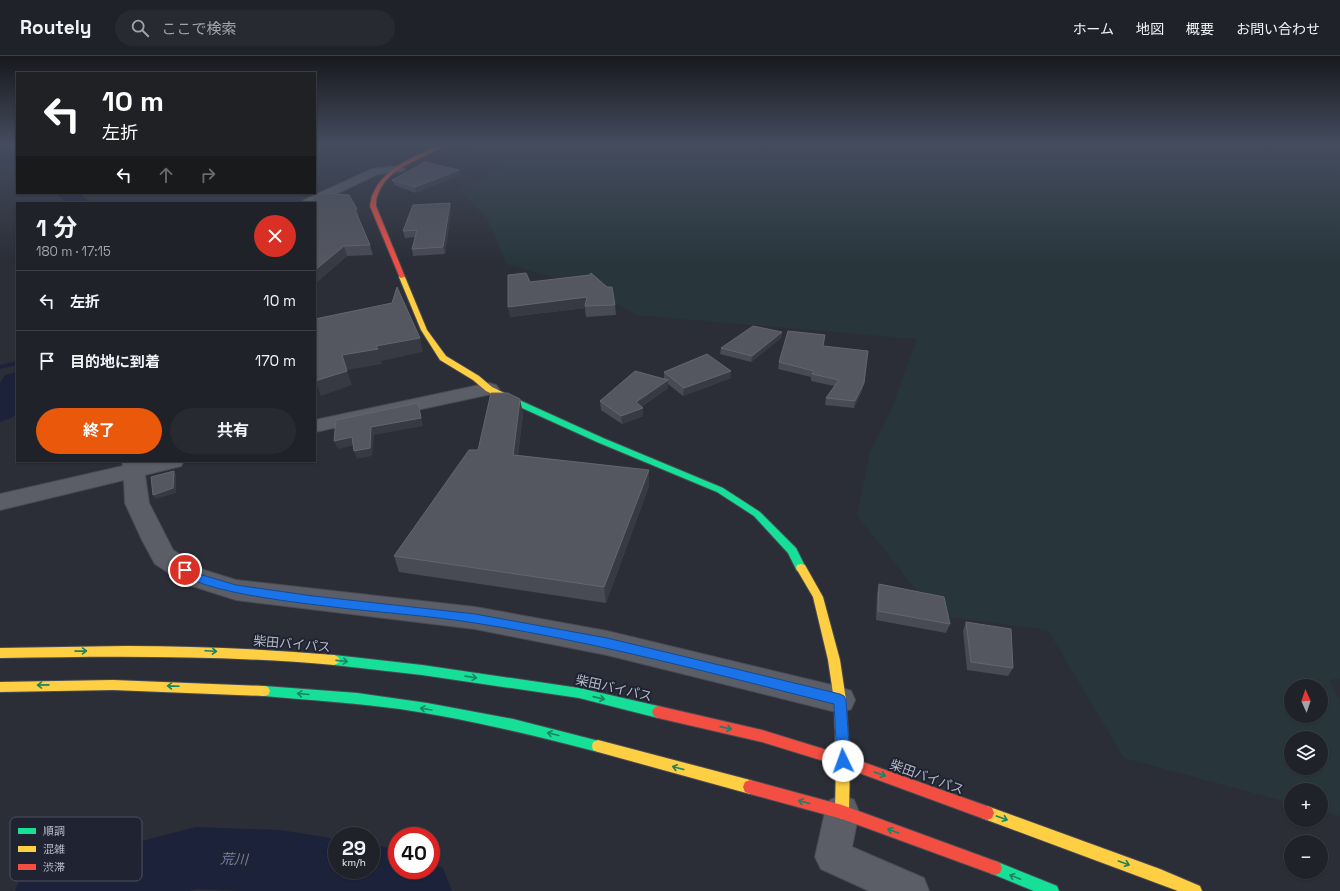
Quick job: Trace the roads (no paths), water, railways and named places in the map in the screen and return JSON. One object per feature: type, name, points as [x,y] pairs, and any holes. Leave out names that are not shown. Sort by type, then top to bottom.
[{"type":"main road","points":[[382,184],[376,193],[373,206],[424,330],[443,358],[476,378],[489,389],[600,440],[720,490],[757,514],[792,551],[818,597],[834,660],[840,700],[843,761],[842,812]]},
{"type":"main road","name":"柴田バイパス","points":[[0,653],[144,650],[198,651],[303,657],[422,670],[579,693],[762,736],[843,761],[1160,876],[1195,891]]},
{"type":"main road","points":[[0,687],[113,685],[236,689],[370,700],[434,710],[551,733],[842,812],[1052,891]]},
{"type":"street","points":[[310,202],[348,184]]},
{"type":"street","points":[[316,426],[489,389]]},
{"type":"street","points":[[0,502],[77,484],[134,466],[165,462]]},
{"type":"street","points":[[134,466],[137,503],[154,540],[164,557],[195,577],[236,590],[475,618],[592,640],[840,700]]},
{"type":"street","points":[[842,812],[833,857],[911,891]]},
{"type":"waterway","name":"荒川","points":[[68,194],[78,202]]},
{"type":"waterway","points":[[0,367],[16,363]]},
{"type":"waterway","name":"荒川","points":[[0,411],[16,384]]},
{"type":"waterway","name":"荒川","points":[[142,873],[196,858],[280,861],[397,881],[420,891]]},
{"type":"waterway","name":"荒川","points":[[47,891],[100,881]]}]
